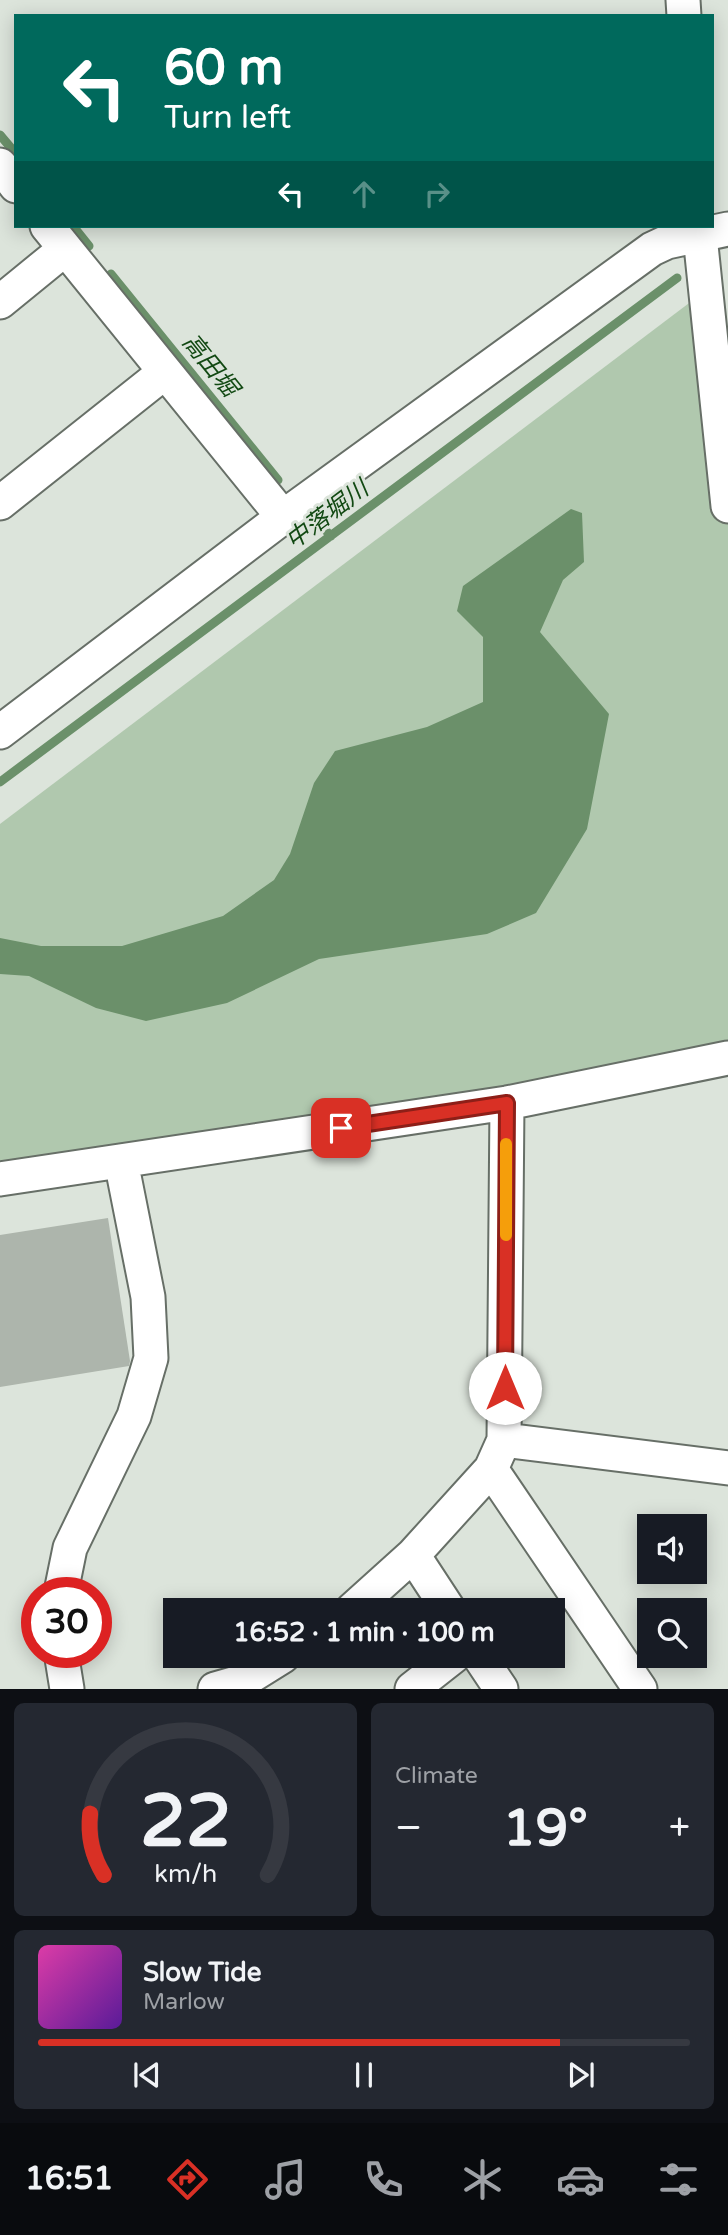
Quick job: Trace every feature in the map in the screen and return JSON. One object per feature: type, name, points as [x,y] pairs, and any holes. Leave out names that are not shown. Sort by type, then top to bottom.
[{"type":"street","points":[[0,165],[14,183]]},
{"type":"street","points":[[0,732],[283,517],[652,249],[709,230],[728,506]]},
{"type":"street","points":[[0,302],[56,238],[283,517]]},
{"type":"street","points":[[0,503],[165,372]]},
{"type":"street","points":[[0,1179],[507,1103],[728,1058]]},
{"type":"street","points":[[507,1103],[498,1454],[640,1689]]},
{"type":"street","points":[[64,1577],[70,1548],[134,1416],[151,1358],[148,1297],[121,1161]]},
{"type":"street","points":[[498,1454],[728,1468]]},
{"type":"street","points":[[365,1598],[413,1555],[498,1454]]},
{"type":"street","points":[[413,1555],[441,1598]]},
{"type":"street","points":[[64,1668],[67,1689]]},
{"type":"street","points":[[215,1689],[243,1681],[264,1668]]},
{"type":"street","points":[[412,1689],[439,1668]]},
{"type":"street","points":[[487,1668],[501,1689]]},
{"type":"shaded area","points":[[705,291],[728,506],[728,1058],[0,1179],[0,824]]},
{"type":"shaded area","points":[[571,509],[582,513],[584,562],[563,580],[540,632],[609,714],[587,829],[536,913],[487,934],[319,959],[227,1003],[146,1021],[96,1008],[29,976],[0,974],[0,938],[41,946],[122,946],[223,916],[274,880],[290,854],[314,783],[335,751],[427,727],[483,702],[483,637],[457,611],[463,586]]},
{"type":"building","points":[[108,1218],[129,1366],[0,1387],[0,1235]]},
{"type":"waterway","name":"高田堀","points":[[0,135],[14,152]]},
{"type":"waterway","name":"高田堀","points":[[75,228],[89,246]]},
{"type":"waterway","name":"高田堀","points":[[111,274],[278,480]]},
{"type":"waterway","name":"中落堀川","points":[[0,782],[677,278]]},
{"type":"waterway","name":"高田堀","points":[[311,515],[331,536]]},
{"type":"slow traffic","points":[[506,1144],[506,1235]]},
{"type":"route","points":[[341,1128],[507,1103],[505,1388]]}]
